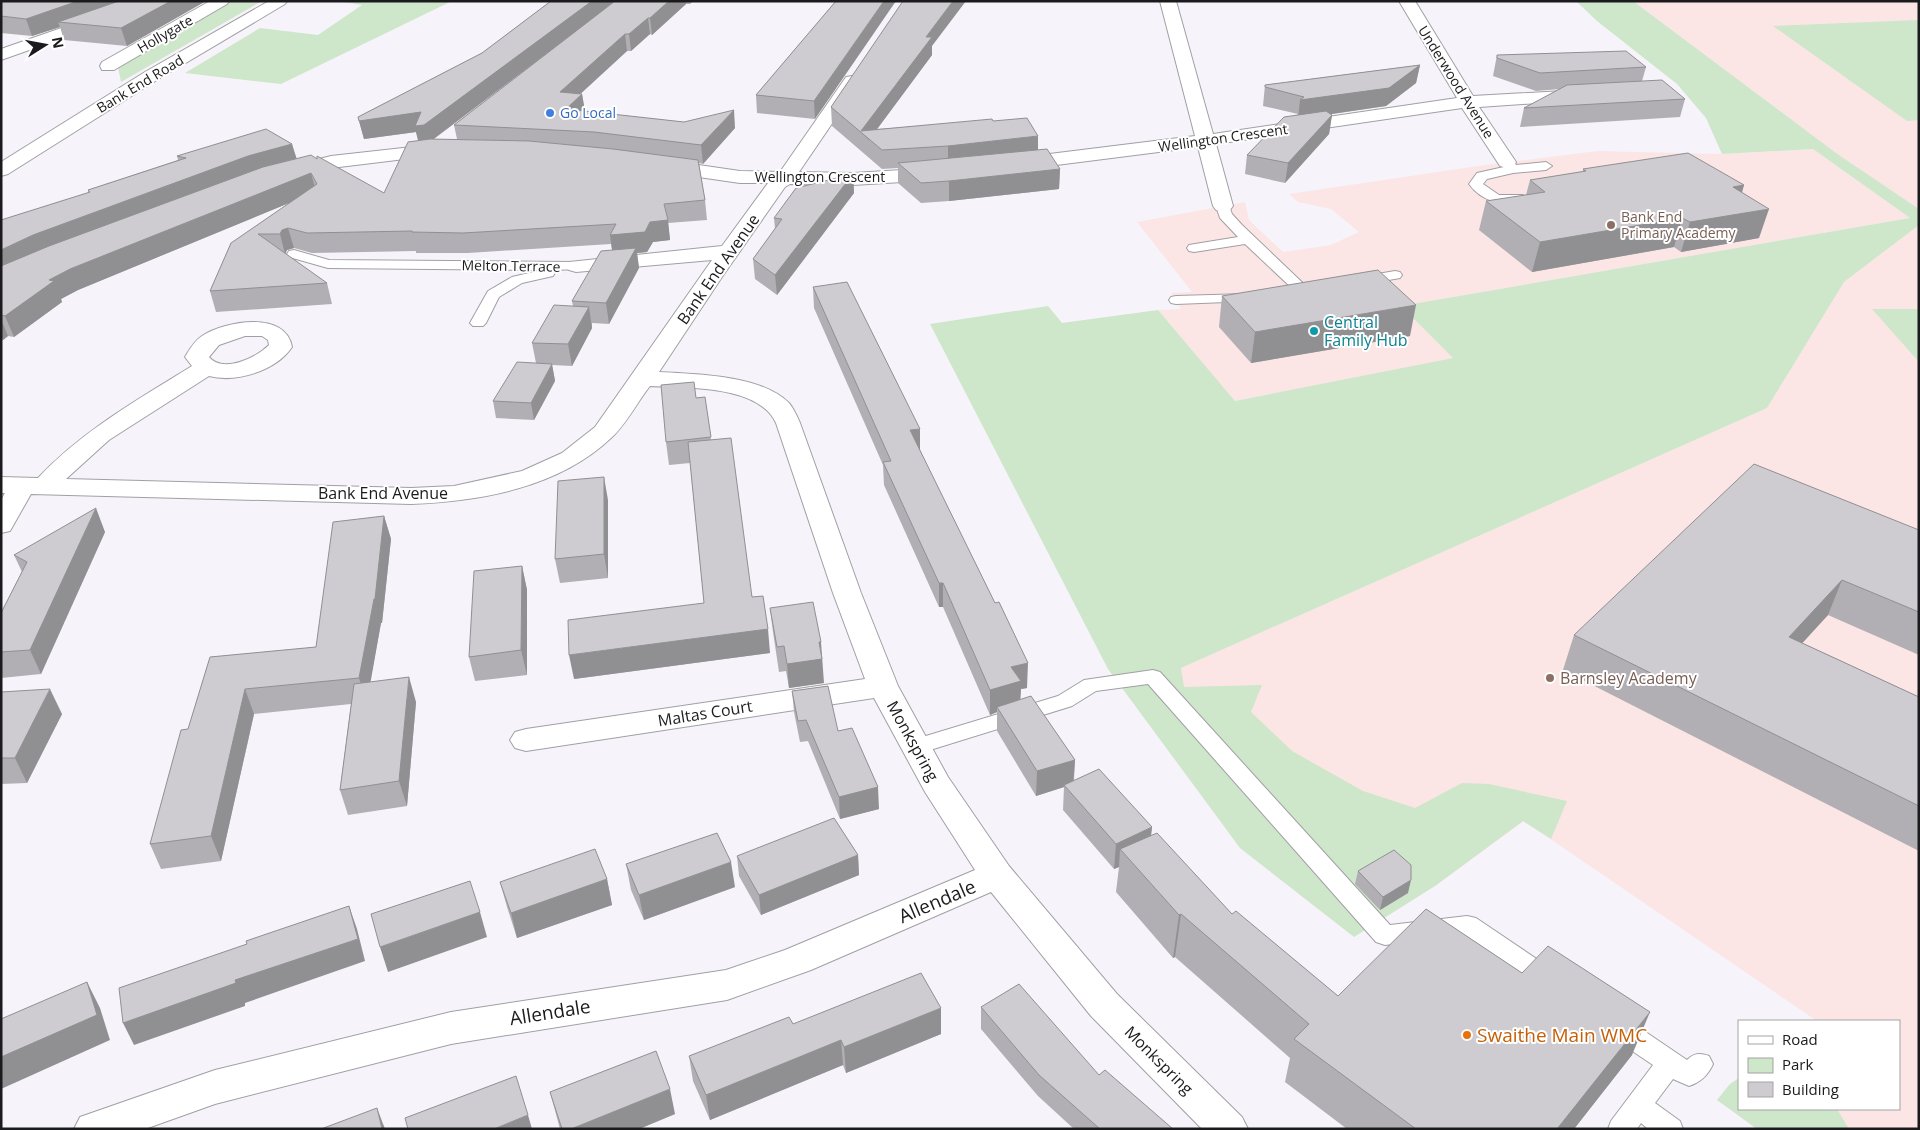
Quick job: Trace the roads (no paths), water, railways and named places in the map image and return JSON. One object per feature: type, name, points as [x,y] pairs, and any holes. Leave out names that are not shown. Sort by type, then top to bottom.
[{"type":"street","points":[[1,55],[154,1]]},
{"type":"street","name":"Hollygate","points":[[108,66],[222,1]]},
{"type":"street","name":"Bank End Road","points":[[1,170],[151,76],[280,1]]},
{"type":"street","points":[[1168,1],[1223,206]]},
{"type":"street","name":"Underwood Avenue","points":[[1407,1],[1467,102],[1510,166]]},
{"type":"street","name":"Bank End Avenue","points":[[23,486],[411,496],[454,494],[530,478],[571,458],[604,432],[728,252],[778,184],[786,178],[862,66]]},
{"type":"street","name":"Wellington Crescent","points":[[996,167],[1206,140],[1467,102],[1601,94]]},
{"type":"street","points":[[279,175],[332,162],[445,146]]},
{"type":"street","points":[[1,162],[23,156]]},
{"type":"street","name":"Wellington Crescent","points":[[645,164],[740,177],[853,179],[950,172]]},
{"type":"street","name":"Melton Terrace","points":[[576,266],[728,252]]},
{"type":"street","points":[[1,525],[23,486],[58,471],[100,434],[207,367]]},
{"type":"street","name":"Monkspring","points":[[643,378],[695,381],[735,388],[763,396],[780,408],[788,423],[847,593],[883,686],[914,747],[936,784],[997,875],[1104,1005],[1228,1129]]},
{"type":"street","name":"Maltas Court","points":[[526,740],[883,686]]},
{"type":"street","name":"Allendale","points":[[94,1129],[215,1087],[451,1028],[727,985],[798,960],[997,875]]},
{"type":"lane","points":[[1518,198],[1504,200],[1487,196],[1476,184],[1482,176],[1510,166],[1546,166]]},
{"type":"lane","points":[[1223,206],[1225,215],[1248,239],[1280,262],[1302,290]]},
{"type":"lane","points":[[1194,248],[1248,239]]},
{"type":"lane","name":"Melton Terrace","points":[[294,254],[328,264],[576,266]]},
{"type":"lane","points":[[478,323],[493,294],[517,280],[576,266]]},
{"type":"lane","points":[[1347,283],[1395,275]]},
{"type":"lane","points":[[1284,292],[1320,287]]},
{"type":"lane","points":[[1176,300],[1258,296]]},
{"type":"lane","points":[[914,747],[1065,701],[1091,686],[1153,677],[1384,935],[1467,925],[1565,991]]},
{"type":"lane","points":[[1597,1013],[1689,1075],[1700,1064]]},
{"type":"lane","points":[[1621,1129],[1670,1062]]},
{"type":"lane","points":[[1638,1106],[1670,1129]]},
{"type":"place","name":"Go Local","points":[[550,113]]},
{"type":"place","name":"Bank End Primary Academy","points":[[1611,225]]},
{"type":"place","name":"Central Family Hub","points":[[1314,331]]},
{"type":"place","name":"Barnsley Academy","points":[[1550,678]]},
{"type":"place","name":"Swaithe Main WMC","points":[[1467,1035]]}]
